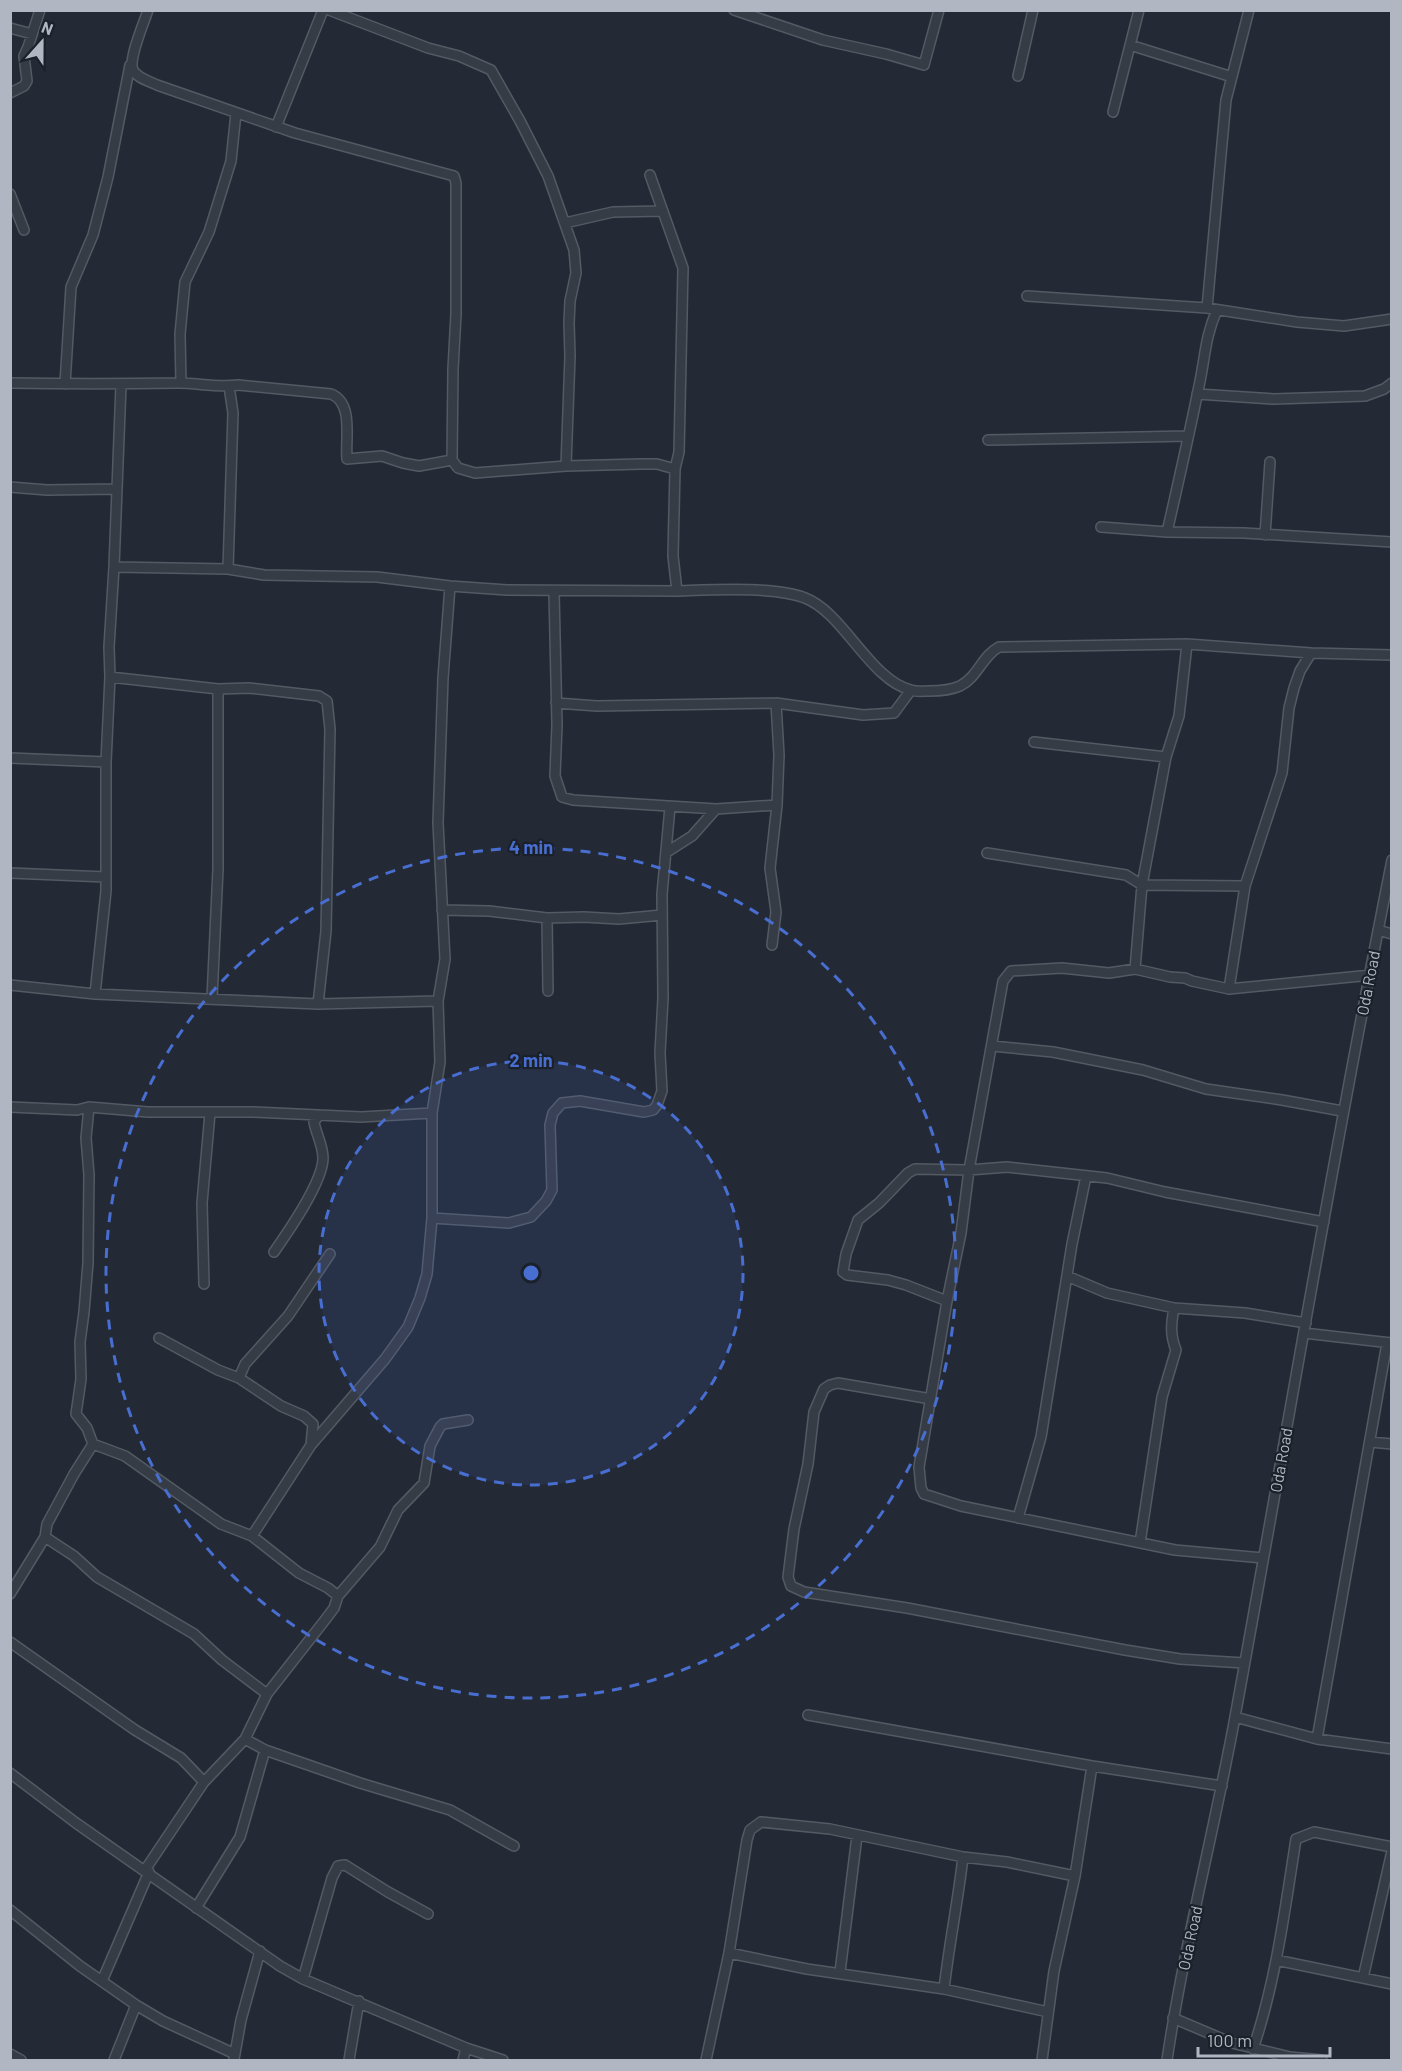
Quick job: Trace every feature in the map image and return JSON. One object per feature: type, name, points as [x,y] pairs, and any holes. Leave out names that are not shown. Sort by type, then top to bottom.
[{"type":"street","points":[[10,93],[24,86],[27,81],[24,56],[40,10]]},
{"type":"street","points":[[65,384],[71,287],[93,235],[108,177],[131,63],[148,10]]},
{"type":"street","points":[[276,127],[323,10]]},
{"type":"street","points":[[329,10],[428,48],[459,56],[491,70],[520,121],[548,176],[574,250],[576,273],[570,301],[566,466]]},
{"type":"street","points":[[734,10],[823,40],[924,65],[939,10]]},
{"type":"street","points":[[1018,76],[1033,10]]},
{"type":"street","points":[[1113,112],[1139,10]]},
{"type":"street","points":[[1167,532],[1197,394],[1212,309],[1222,129],[1226,99],[1250,10]]},
{"type":"street","points":[[10,28],[32,34]]},
{"type":"street","points":[[1130,45],[1232,77]]},
{"type":"street","points":[[131,63],[134,72],[140,77],[236,113],[276,127],[454,177],[456,183],[456,314],[452,460],[458,468],[476,473],[566,466],[657,464],[675,469]]},
{"type":"street","points":[[180,383],[180,334],[186,282],[206,240],[231,161],[236,113]]},
{"type":"street","points":[[650,175],[683,268],[680,452],[675,469],[673,556],[677,591]]},
{"type":"street","points":[[10,194],[24,231]]},
{"type":"street","points":[[565,223],[613,212],[663,211]]},
{"type":"street","points":[[1027,296],[1212,309],[1297,322],[1344,326],[1392,319]]},
{"type":"street","points":[[10,383],[121,385],[180,383],[238,385],[330,394],[342,402],[346,419],[346,459],[382,456],[419,466],[452,460]]},
{"type":"street","points":[[1197,394],[1274,399],[1365,396],[1384,389],[1392,383]]},
{"type":"street","points":[[95,994],[106,877],[109,647],[121,385]]},
{"type":"street","points":[[228,569],[233,413],[229,386]]},
{"type":"street","points":[[988,440],[1188,436]]},
{"type":"street","points":[[1265,535],[1270,462]]},
{"type":"street","points":[[10,487],[47,490],[117,489]]},
{"type":"street","points":[[1101,527],[1392,542]]},
{"type":"street","points":[[114,567],[228,569],[264,575],[377,577],[450,586],[554,592],[774,592],[802,597],[818,604],[892,681],[911,690],[939,690],[961,686],[999,647],[1187,644],[1311,653],[1392,655]]},
{"type":"street","points":[[252,1536],[311,1445],[385,1359],[408,1327],[420,1298],[426,1274],[432,1218],[432,1113],[440,1062],[438,1001],[445,959],[438,823],[443,678],[450,586]]},
{"type":"street","points":[[554,592],[555,776],[562,797],[573,800],[716,809],[777,805]]},
{"type":"street","points":[[1135,969],[1142,885],[1166,757],[1179,716],[1187,644]]},
{"type":"street","points":[[1229,989],[1245,886],[1282,772],[1289,708],[1294,688],[1300,671],[1311,653]]},
{"type":"street","points":[[110,677],[218,688],[249,688],[318,696],[327,701],[330,729],[326,931],[318,1004]]},
{"type":"street","points":[[212,998],[218,869],[218,688]]},
{"type":"street","points":[[556,703],[597,706],[776,703],[863,715],[894,713],[911,690]]},
{"type":"street","points":[[771,945],[776,912],[770,868],[777,805],[779,755],[776,703]]},
{"type":"street","points":[[1034,742],[1166,757]]},
{"type":"street","points":[[10,758],[106,762]]},
{"type":"street","points":[[432,1218],[509,1223],[531,1217],[546,1201],[552,1190],[550,1125],[553,1113],[562,1103],[580,1101],[644,1112],[653,1110],[657,1105],[662,1091],[660,1053],[663,998],[662,915],[664,860],[667,852],[670,807]]},
{"type":"street","points":[[667,852],[692,836],[716,809]]},
{"type":"street","points":[[987,853],[1126,874],[1142,885],[1245,886]]},
{"type":"street","name":"Oda Road","points":[[1167,2061],[1173,2018],[1235,1717],[1342,1111],[1371,975],[1392,860]]},
{"type":"street","points":[[10,873],[106,877]]},
{"type":"street","points":[[442,910],[489,911],[547,918],[584,917],[619,920],[662,915]]},
{"type":"street","points":[[547,918],[548,991]]},
{"type":"street","points":[[1378,930],[1392,934]]},
{"type":"street","points":[[1263,1558],[1175,1550],[1140,1543],[961,1506],[928,1497],[921,1488],[919,1467],[961,1233],[969,1170],[1004,981],[1011,971],[1062,968],[1109,974],[1135,969],[1229,989],[1371,975]]},
{"type":"street","points":[[10,985],[95,994],[318,1004],[438,1001]]},
{"type":"street","points":[[992,1046],[1053,1052],[1143,1070],[1206,1089],[1342,1111]]},
{"type":"street","points":[[10,1107],[77,1110],[89,1107],[148,1112],[384,1116],[432,1113]]},
{"type":"street","points":[[89,1107],[86,1138],[89,1175],[88,1263],[80,1342],[81,1379],[76,1414],[87,1428],[93,1444],[125,1456],[221,1524],[252,1536],[299,1574],[328,1588],[338,1596]]},
{"type":"street","points":[[204,1284],[202,1203],[210,1113]]},
{"type":"street","points":[[274,1252],[302,1212],[320,1170],[323,1160],[322,1147],[314,1122],[319,1115]]},
{"type":"street","points":[[947,1301],[888,1280],[847,1275],[843,1272],[844,1260],[858,1220],[908,1173],[920,1168],[969,1170],[1007,1167],[1107,1178],[1165,1192],[1324,1222]]},
{"type":"street","points":[[1018,1518],[1041,1437],[1086,1176]]},
{"type":"street","points":[[239,1378],[245,1364],[288,1316],[330,1254]]},
{"type":"street","points":[[1067,1276],[1107,1293],[1174,1308],[1245,1312],[1306,1323]]},
{"type":"street","points":[[1140,1543],[1162,1397],[1176,1350],[1171,1337],[1174,1308]]},
{"type":"street","points":[[1304,1333],[1389,1343],[1317,1739]]},
{"type":"street","points":[[159,1338],[218,1370],[239,1378],[281,1406],[309,1419],[313,1424],[311,1445]]},
{"type":"street","points":[[931,1399],[838,1383],[824,1389],[814,1412],[807,1464],[794,1529],[788,1577],[791,1586],[804,1592],[908,1608],[1125,1650],[1180,1659],[1245,1663]]},
{"type":"street","points":[[102,1981],[147,1871],[204,1782],[245,1739],[267,1694],[334,1608],[338,1596],[380,1547],[398,1510],[424,1483],[430,1446],[440,1427],[443,1424],[468,1420]]},
{"type":"street","points":[[1370,1442],[1392,1444]]},
{"type":"street","points":[[10,1594],[45,1537],[47,1524],[93,1444]]},
{"type":"street","points":[[45,1537],[74,1556],[97,1577],[194,1634],[222,1660],[267,1694]]},
{"type":"street","points":[[10,1642],[135,1730],[181,1758],[204,1782]]},
{"type":"street","points":[[808,1715],[1092,1766],[1222,1786]]},
{"type":"street","points":[[1235,1717],[1317,1739],[1392,1749]]},
{"type":"street","points":[[245,1739],[265,1750],[360,1783],[450,1810],[514,1846]]},
{"type":"street","points":[[196,1908],[240,1837],[265,1750]]},
{"type":"street","points":[[1042,2061],[1058,1951],[1075,1876],[1092,1766]]},
{"type":"street","points":[[10,1773],[196,1908],[303,1979],[502,2061]]},
{"type":"street","points":[[706,2061],[729,1953],[750,1830],[761,1822],[830,1829],[963,1857],[1006,1862],[1075,1876]]},
{"type":"street","points":[[1253,2049],[1276,1960],[1296,1839],[1314,1832],[1392,1847]]},
{"type":"street","points":[[840,1972],[857,1836]]},
{"type":"street","points":[[1363,1978],[1392,1851]]},
{"type":"street","points":[[944,1989],[963,1857]]},
{"type":"street","points":[[303,1979],[332,1878],[338,1866],[345,1865],[428,1914]]},
{"type":"street","points":[[10,1910],[80,1966],[136,2005],[234,2057],[241,2020],[260,1951]]},
{"type":"street","points":[[729,1953],[807,1969],[944,1989],[1048,2012]]},
{"type":"street","points":[[1276,1960],[1392,1984]]},
{"type":"street","points":[[349,2061],[359,2001]]},
{"type":"street","points":[[114,2061],[136,2005]]},
{"type":"street","points":[[1173,2018],[1232,2043],[1290,2059],[1322,2061]]},
{"type":"street","points":[[462,2061],[466,2048]]},
{"type":"street","points":[[10,2054],[21,2061]]}]
